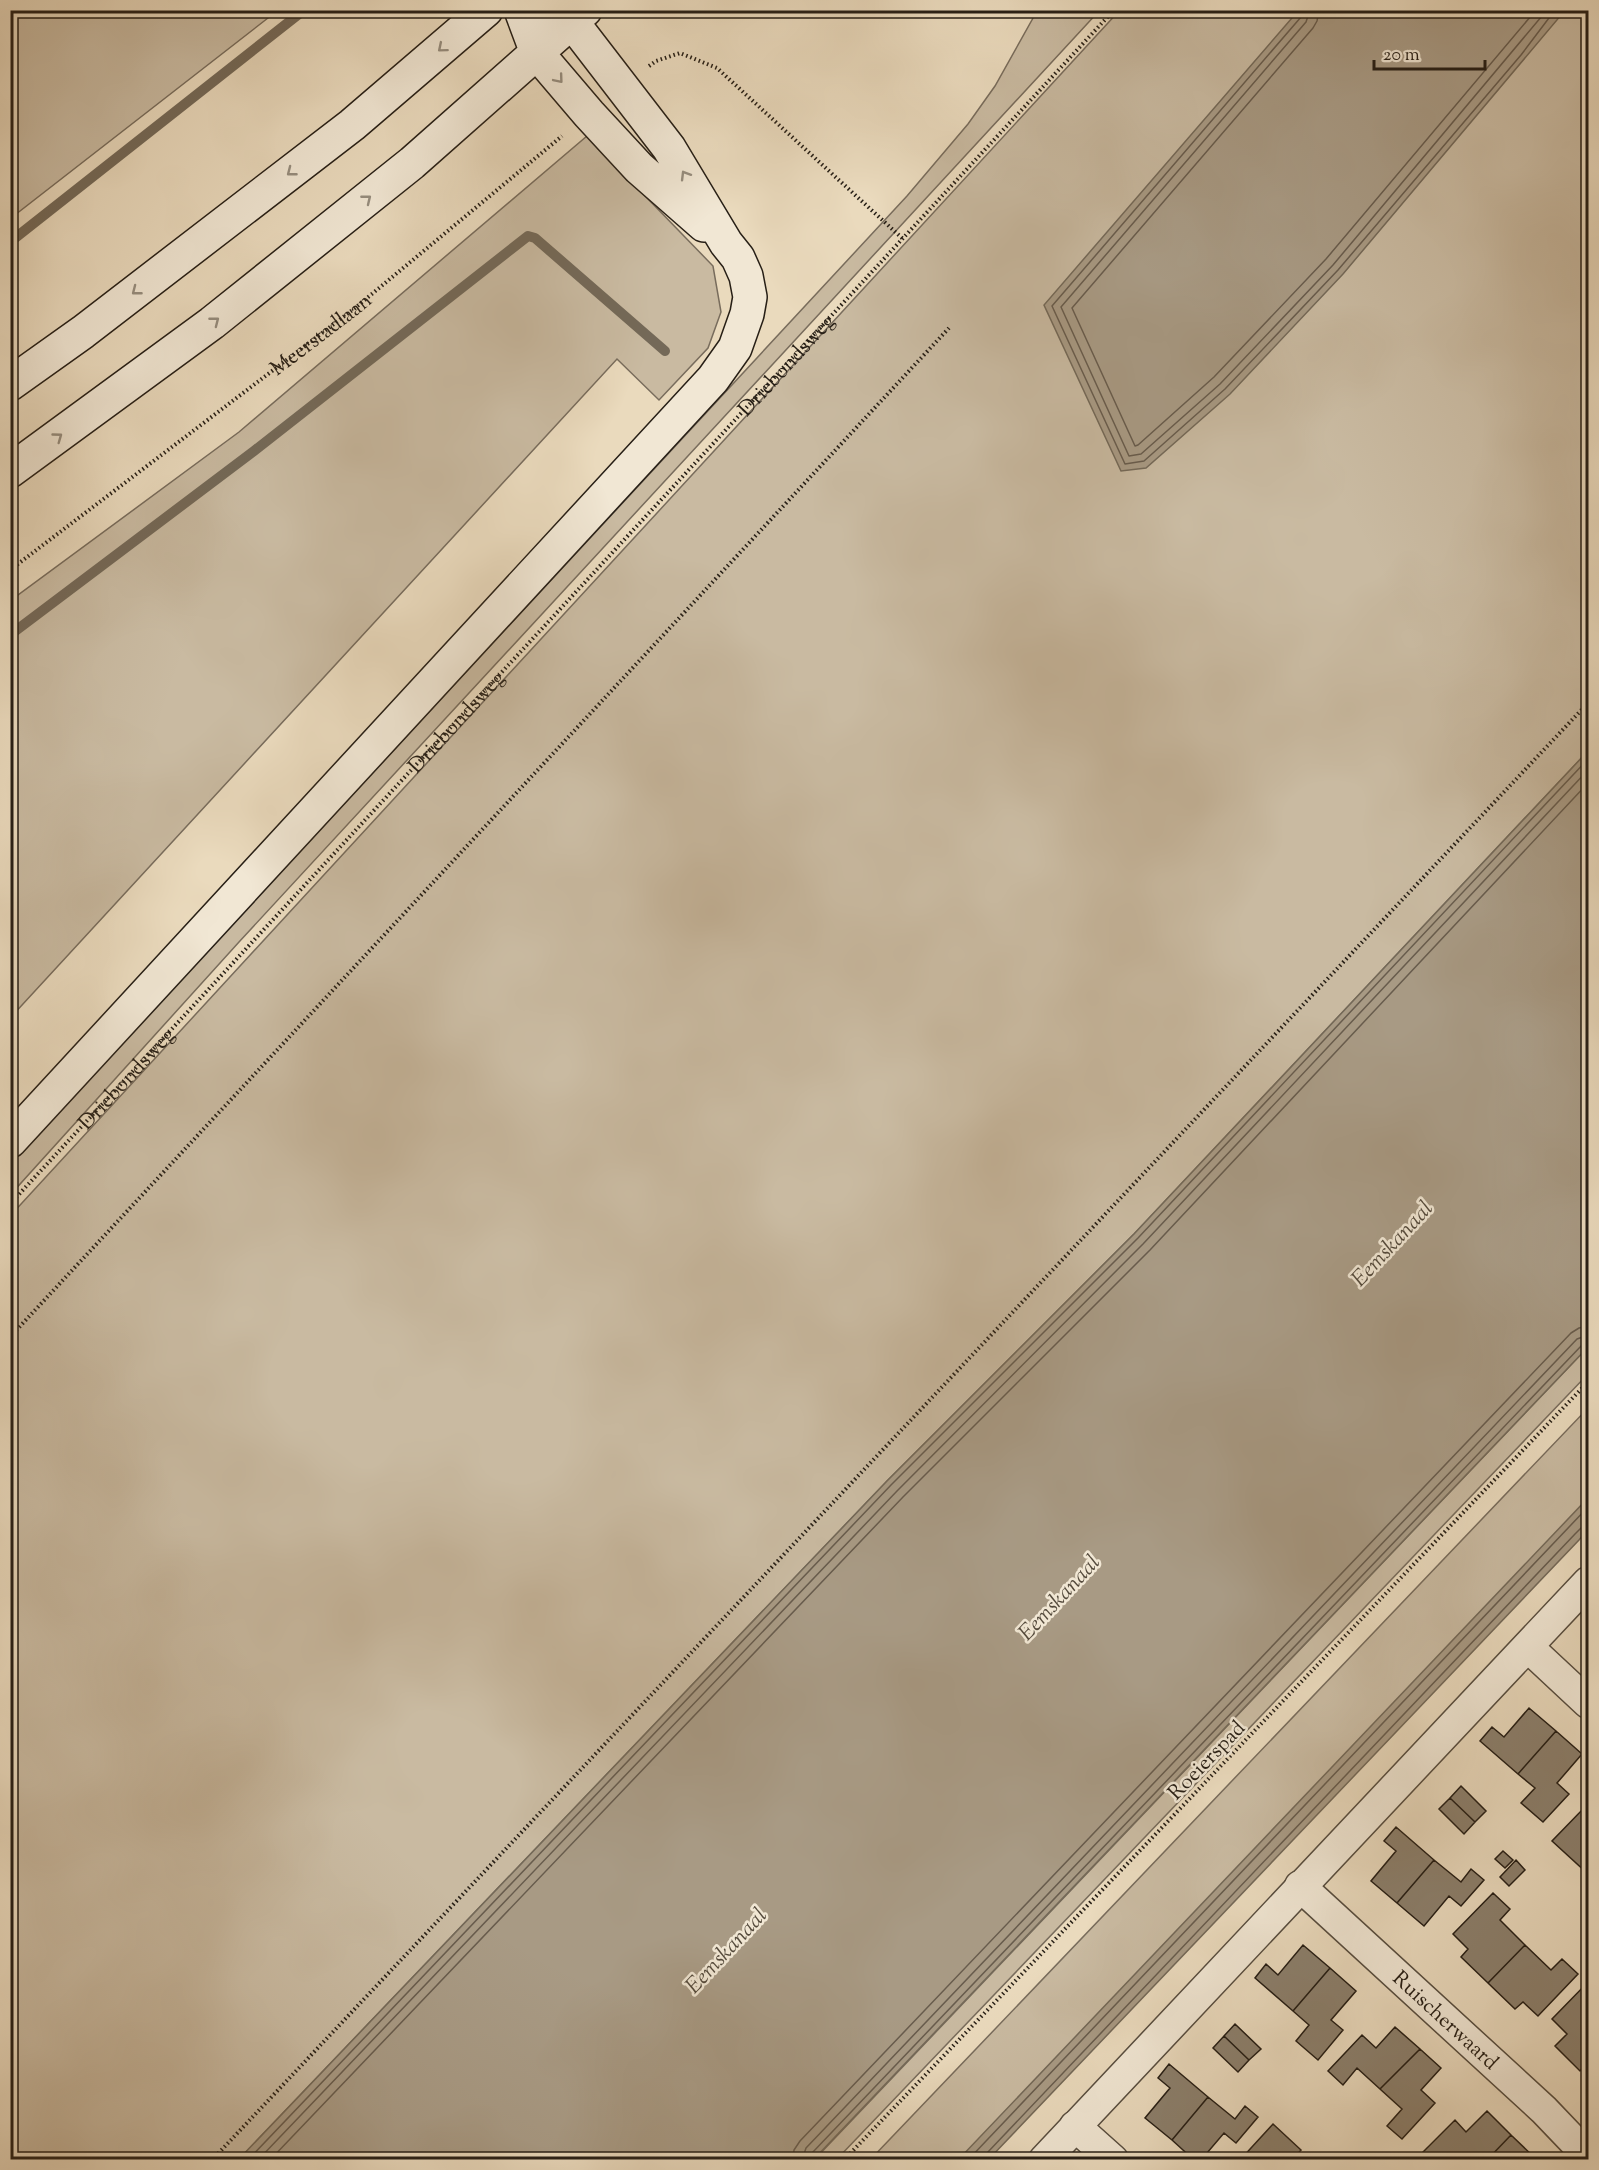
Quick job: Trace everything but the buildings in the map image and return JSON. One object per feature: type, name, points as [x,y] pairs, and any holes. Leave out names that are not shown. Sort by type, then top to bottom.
[{"type":"street","points":[[10,384],[93,325],[352,125],[486,10]]},
{"type":"street","name":"Driebondsweg","points":[[521,10],[537,52],[589,114],[639,168],[726,243]]},
{"type":"street","points":[[10,471],[212,323],[412,163],[537,52],[570,14]]},
{"type":"street","name":"Driebondsweg","points":[[10,1141],[713,380],[735,348],[747,315],[750,297],[746,276],[738,258],[726,243],[669,148],[622,88],[570,14]]},
{"type":"street","points":[[1044,2160],[1588,1582]]},
{"type":"street","points":[[1528,1647],[1588,1703]]},
{"type":"street","name":"Ruischerwaard","points":[[1300,1886],[1544,2110],[1588,2156]]},
{"type":"street","points":[[1075,2126],[1113,2160]]},
{"type":"path","name":"Driebondsweg","points":[[10,1204],[1114,10]]},
{"type":"path","points":[[622,88],[656,61],[680,53],[717,68],[903,239]]},
{"type":"path","name":"Meerstadlaan","points":[[10,570],[355,308],[589,114]]},
{"type":"path","points":[[10,1337],[949,328]]},
{"type":"path","points":[[212,2160],[1588,704]]},
{"type":"path","name":"Roeierspad","points":[[844,2160],[1588,1382]]},
{"type":"shaded area","points":[[11,10],[277,10],[277,11],[11,218]]},
{"type":"shaded area","points":[[1037,11],[1099,11],[239,942],[11,1194],[10,1164],[907,196],[968,124],[995,86]]},
{"type":"shaded area","points":[[1119,11],[1588,11],[1588,751],[1134,1234],[887,1481],[239,2159],[11,2159],[10,1216]]},
{"type":"shaded area","points":[[587,136],[713,266],[721,312],[708,348],[659,400],[617,359],[11,1017],[10,601],[239,432]]},
{"type":"shaded area","points":[[1588,1347],[1588,1374],[837,2159],[814,2160]]},
{"type":"shaded area","points":[[1588,1408],[1588,1511],[965,2159],[870,2160]]},
{"type":"water","points":[[1560,10],[1562,14],[1343,274],[1230,394],[1146,468],[1121,471],[1044,305],[1298,11]]},
{"type":"water","name":"Eemskanaal","points":[[1588,751],[1588,1347],[814,2159],[239,2159],[887,1481],[1134,1234]]},
{"type":"water","points":[[1588,1498],[1588,1529],[1579,1540],[989,2159],[959,2159]]},
{"type":"waterway","points":[[10,242],[304,10]]},
{"type":"waterway","points":[[10,635],[254,451],[528,236],[535,238],[665,351]]}]
